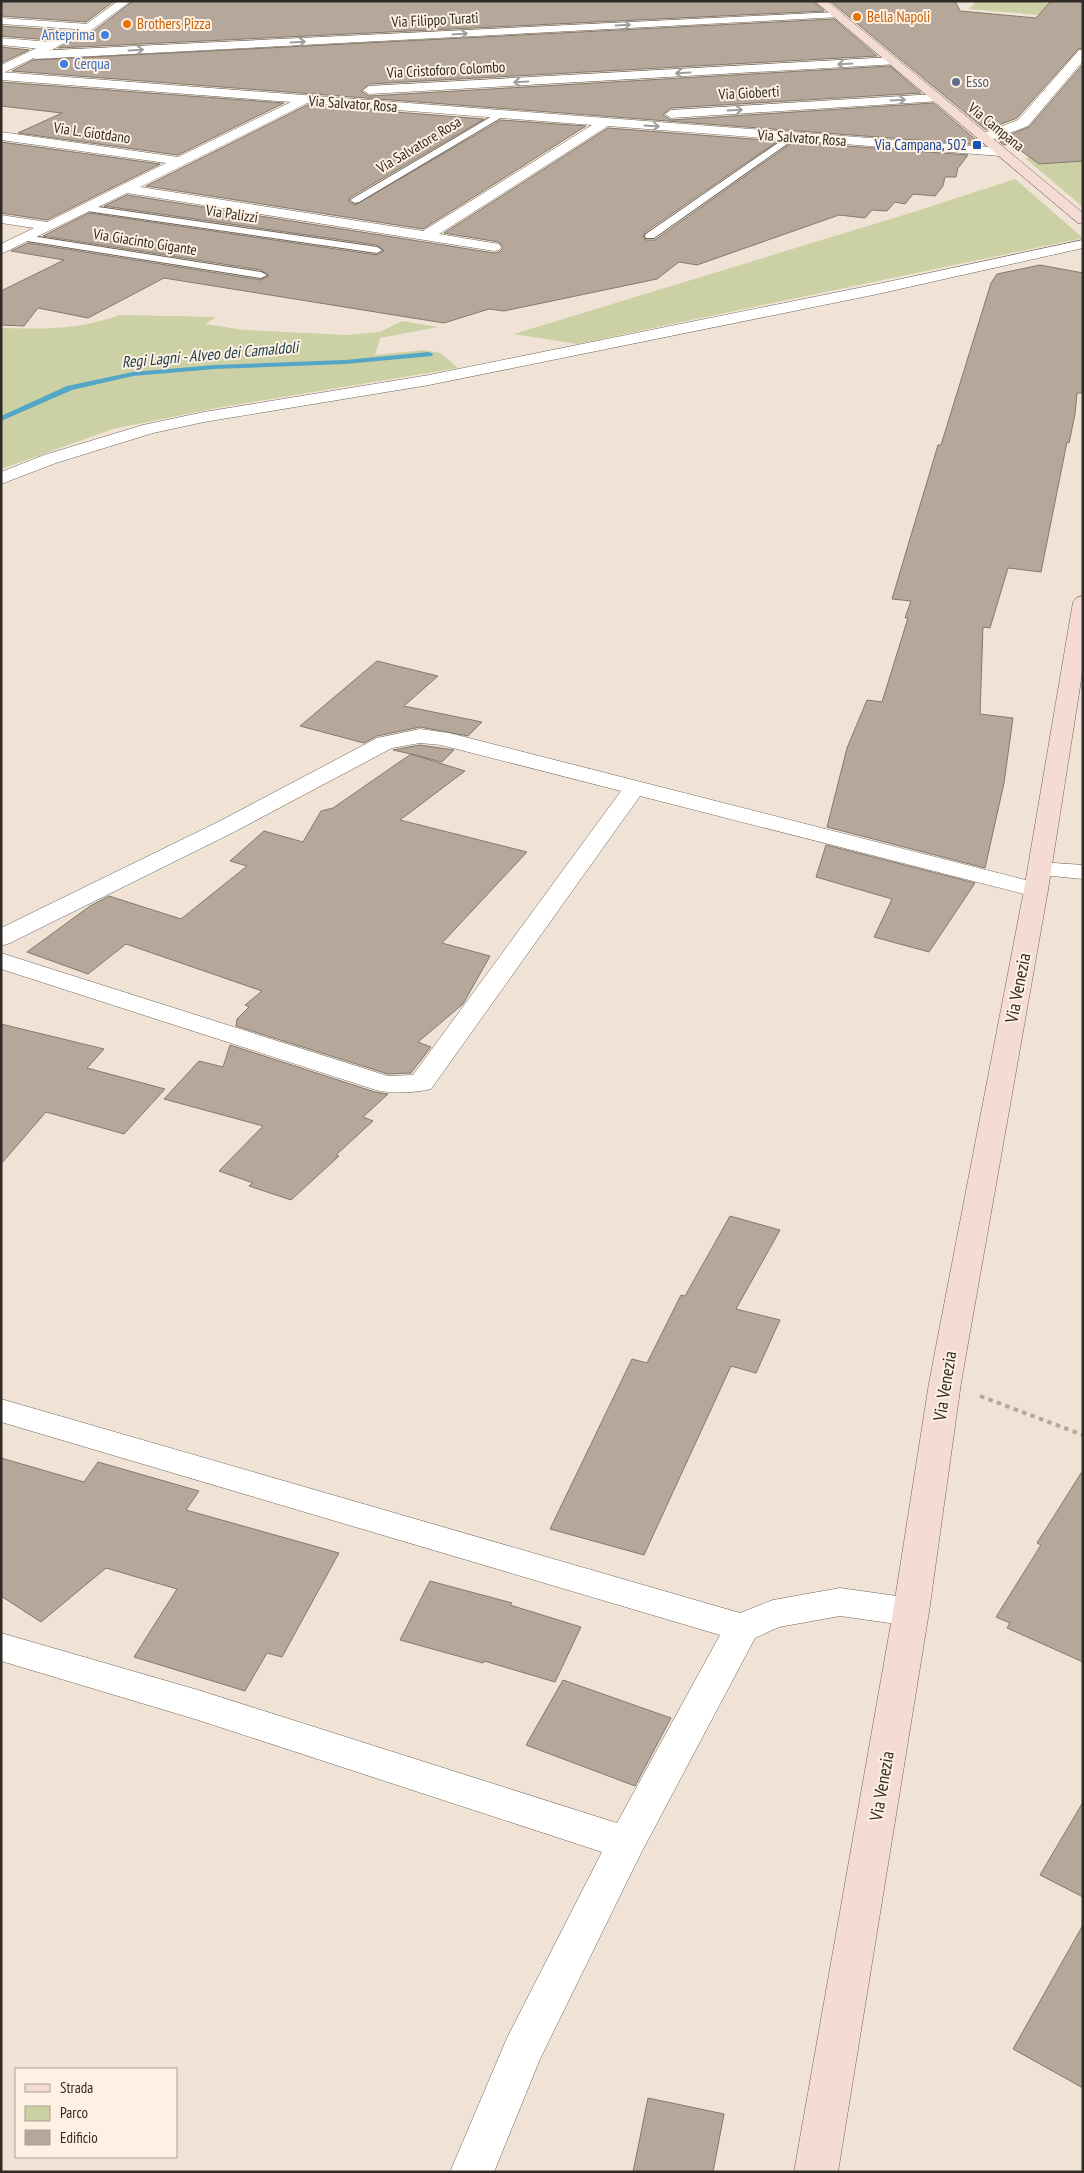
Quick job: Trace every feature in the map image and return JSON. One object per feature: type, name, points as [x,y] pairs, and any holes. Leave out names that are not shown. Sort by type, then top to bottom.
[{"type":"main road","name":"Via Campana","points":[[820,1],[1083,220]]},
{"type":"main road","name":"Via Venezia","points":[[816,2172],[911,1612],[945,1382],[1038,879],[1083,602]]},
{"type":"street","points":[[1,70],[89,27],[126,1]]},
{"type":"street","name":"Via Filippo Turati","points":[[34,55],[836,15]]},
{"type":"street","points":[[1,21],[89,27]]},
{"type":"street","points":[[1,41],[52,46]]},
{"type":"street","points":[[984,138],[1023,123],[1083,53]]},
{"type":"street","name":"Via Cristoforo Colombo","points":[[1,76],[303,100],[331,92],[894,61]]},
{"type":"street","name":"Via Gioberti","points":[[564,120],[936,98]]},
{"type":"street","name":"Via Salvator Rosa","points":[[1,250],[303,100],[1004,153]]},
{"type":"street","points":[[426,235],[604,123]]},
{"type":"street","name":"Via L. Giotdano","points":[[1,136],[178,161]]},
{"type":"street","points":[[123,188],[494,246]]},
{"type":"street","points":[[1,219],[48,226]]},
{"type":"street","points":[[1,479],[50,460],[149,429],[204,417],[429,380],[1083,244]]},
{"type":"street","points":[[1058,250],[1083,250]]},
{"type":"street","points":[[1,938],[226,827],[385,743],[420,736],[441,738],[635,788],[1038,879],[1083,872]]},
{"type":"street","points":[[1,961],[386,1084],[420,1084],[635,788]]},
{"type":"street","points":[[1,1410],[742,1628]]},
{"type":"street","points":[[472,2172],[522,2052],[626,1843],[742,1628],[773,1614],[840,1602],[911,1612]]},
{"type":"street","points":[[1,1648],[198,1705],[626,1843]]},
{"type":"lane","name":"Via Salvatore Rosa","points":[[355,200],[499,115]]},
{"type":"lane","points":[[650,236],[791,137]]},
{"type":"lane","name":"Via Palizzi","points":[[84,208],[377,250]]},
{"type":"lane","name":"Via Giacinto Gigante","points":[[25,238],[261,275]]},
{"type":"path","points":[[945,1382],[1083,1435]]},
{"type":"green space","points":[[977,1],[1025,1],[1081,6],[1072,18],[969,9]]},
{"type":"green space","points":[[1083,147],[1083,207],[1025,158]]},
{"type":"green space","points":[[1015,179],[1083,238],[577,344],[514,334],[920,210]]},
{"type":"green space","points":[[120,315],[216,317],[205,324],[244,330],[347,335],[380,332],[402,321],[438,327],[380,338],[375,355],[425,350],[440,353],[458,368],[216,408],[113,429],[1,469],[1,328],[61,328],[90,324]]},
{"type":"building","points":[[1,1],[114,1],[86,22],[1,16]]},
{"type":"building","points":[[133,1],[813,1],[824,11],[58,48],[94,31]]},
{"type":"building","points":[[830,1],[955,1],[960,11],[1036,18],[1051,1],[1083,1],[1083,48],[1078,49],[1017,118],[986,130]]},
{"type":"building","points":[[834,19],[877,56],[369,84],[361,91],[369,96],[890,66],[921,93],[671,108],[663,115],[671,120],[933,103],[982,145],[12,71],[33,60]]},
{"type":"building","points":[[1,26],[69,31],[49,40],[1,36]]},
{"type":"building","points":[[1,47],[29,50],[1,63]]},
{"type":"building","points":[[1083,64],[1083,161],[1039,164],[1012,144],[1004,145],[997,140],[1029,127]]},
{"type":"building","points":[[1,82],[284,103],[178,155],[18,133],[62,113],[1,106]]},
{"type":"building","points":[[307,105],[484,119],[349,198],[349,202],[355,205],[501,120],[586,126],[423,229],[146,186]]},
{"type":"building","points":[[608,128],[778,141],[645,232],[643,237],[646,240],[655,240],[793,142],[968,155],[958,168],[956,177],[945,177],[943,186],[935,196],[913,194],[905,204],[895,202],[887,211],[872,210],[865,218],[839,215],[697,265],[679,262],[657,279],[504,311],[489,309],[444,323],[164,278],[88,318],[38,308],[24,326],[1,325],[1,291],[64,260],[11,251],[28,243],[261,280],[269,276],[261,270],[43,236],[89,213],[377,255],[384,251],[377,245],[104,206],[127,195],[494,253],[499,252],[503,248],[499,242],[444,233]]},
{"type":"building","points":[[1,142],[160,164],[47,220],[1,213]]},
{"type":"building","points":[[1040,265],[1083,273],[1083,393],[1077,393],[1075,414],[1069,443],[1067,442],[1041,572],[1008,568],[990,628],[983,627],[980,714],[1013,718],[1004,783],[985,868],[827,827],[847,748],[867,700],[882,702],[908,618],[905,618],[911,601],[892,599],[938,445],[941,445],[991,283],[997,274]]},
{"type":"building","points":[[377,661],[438,676],[404,706],[482,722],[468,736],[420,727],[377,736],[364,743],[300,726]]},
{"type":"building","points":[[420,745],[454,750],[442,762],[393,750]]},
{"type":"building","points":[[411,754],[465,771],[400,820],[527,852],[442,943],[490,956],[463,1004],[418,1042],[431,1047],[411,1073],[388,1074],[236,1026],[237,1019],[249,1007],[245,1005],[262,991],[126,944],[88,974],[27,952],[90,906],[109,896],[181,919],[247,866],[230,861],[264,831],[303,842],[321,811],[333,808]]},
{"type":"building","points":[[826,845],[975,883],[929,952],[874,937],[892,899],[816,877]]},
{"type":"building","points":[[1,1024],[104,1049],[87,1068],[165,1089],[124,1134],[46,1112],[1,1164]]},
{"type":"building","points":[[230,1045],[375,1092],[388,1094],[363,1117],[373,1121],[336,1155],[339,1156],[291,1200],[249,1186],[253,1183],[219,1171],[263,1126],[164,1099],[199,1061],[223,1067]]},
{"type":"building","points":[[730,1216],[780,1230],[736,1309],[780,1320],[756,1373],[731,1366],[644,1555],[550,1529],[632,1359],[647,1363],[681,1295],[685,1296]]},
{"type":"building","points":[[1,1458],[84,1482],[98,1462],[199,1491],[186,1510],[339,1553],[282,1657],[267,1653],[245,1691],[134,1657],[177,1589],[106,1568],[41,1622],[1,1596]]},
{"type":"building","points":[[1083,1470],[1083,1662],[1007,1628],[1010,1623],[996,1617],[1041,1545],[1037,1543]]},
{"type":"building","points":[[430,1581],[512,1603],[510,1605],[581,1627],[555,1682],[484,1661],[483,1663],[400,1640]]},
{"type":"building","points":[[563,1680],[671,1718],[635,1786],[526,1745]]},
{"type":"building","points":[[1083,1802],[1083,1897],[1040,1875]]},
{"type":"building","points":[[1083,1925],[1083,2088],[1013,2049]]},
{"type":"building","points":[[648,2098],[724,2114],[713,2172],[633,2172]]},
{"type":"waterway","name":"Regi Lagni - Alveo dei Camaldoli","points":[[1,419],[70,388],[133,374],[215,367],[345,362],[429,354]]},
{"type":"place","name":"Bella Napoli","points":[[857,17]]},
{"type":"place","name":"Brothers Pizza","points":[[127,24]]},
{"type":"place","name":"Anteprima","points":[[105,35]]},
{"type":"place","name":"Cerqua","points":[[64,64]]},
{"type":"place","name":"Esso","points":[[956,82]]},
{"type":"place","name":"Via Campana, 502","points":[[977,145]]}]
